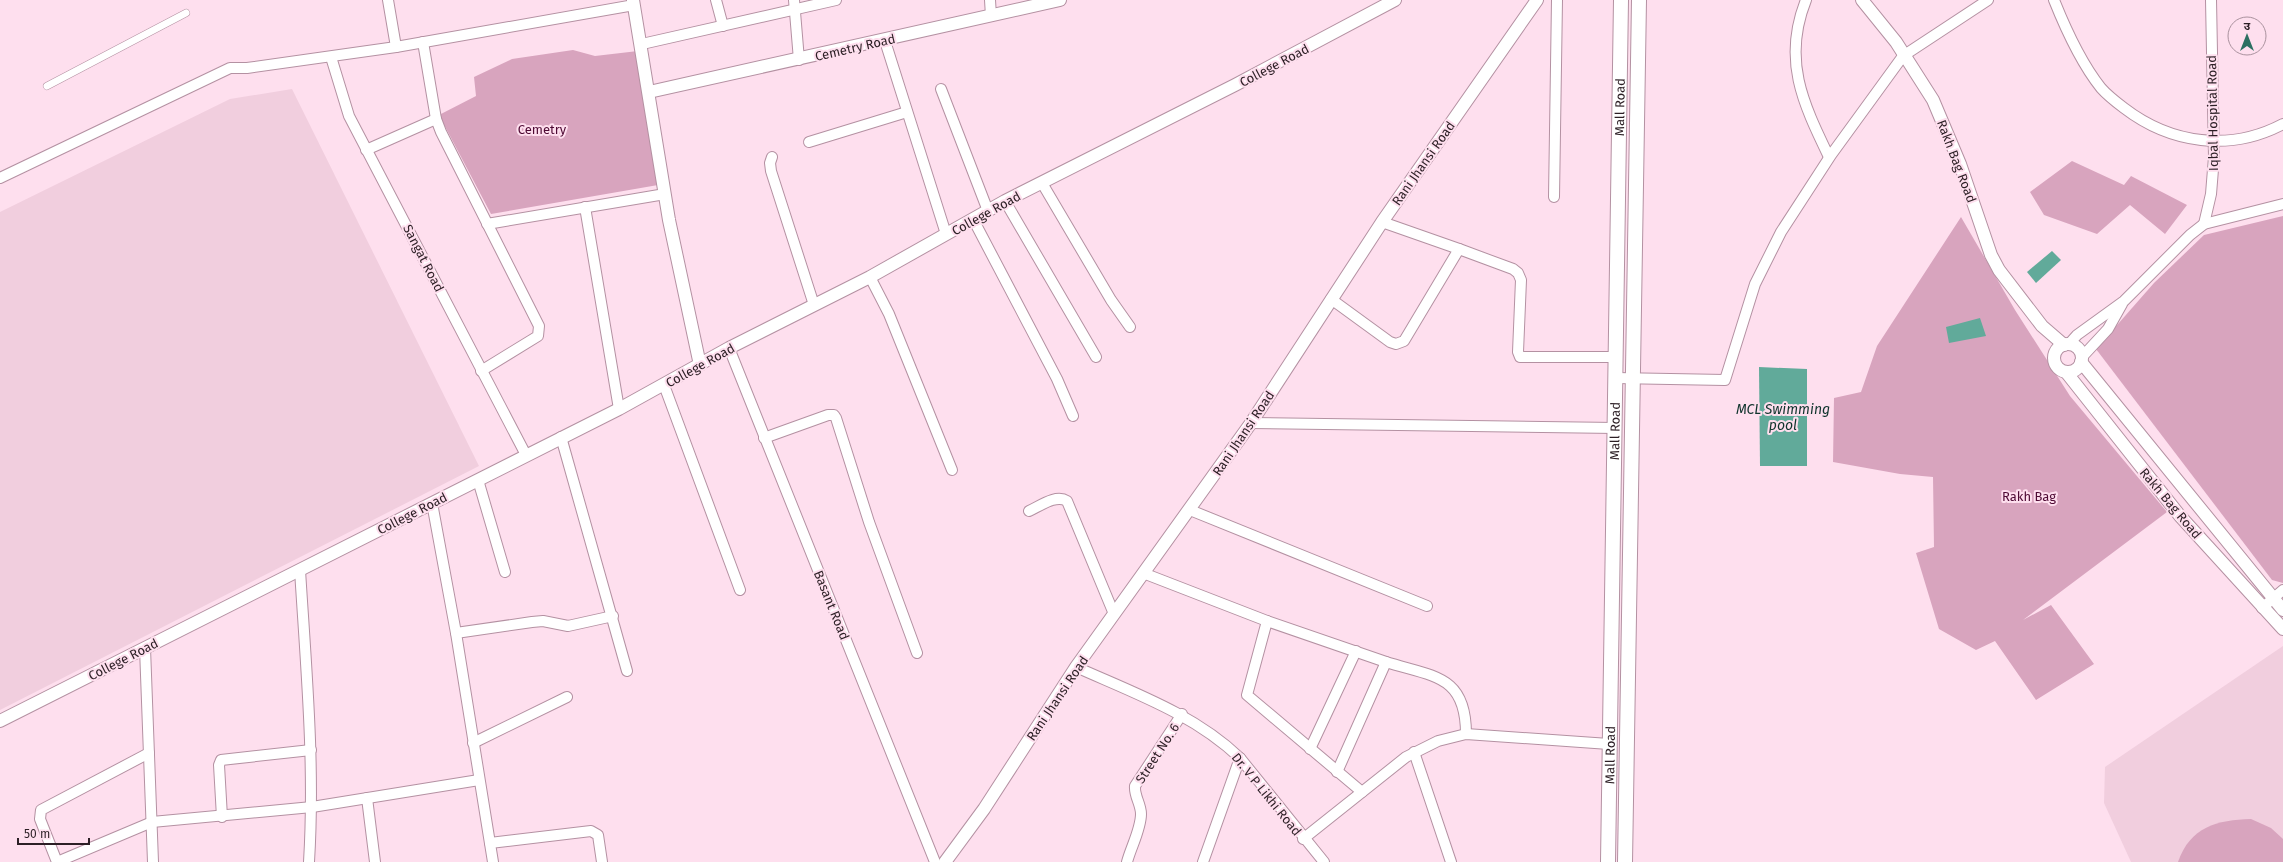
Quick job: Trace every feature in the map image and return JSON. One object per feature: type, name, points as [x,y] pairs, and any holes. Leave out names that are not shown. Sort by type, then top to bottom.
[{"type":"main road","name":"Mall Road","points":[[1608,862],[1616,428],[1615,356],[1621,0]]},
{"type":"main road","name":"Mall Road","points":[[1625,862],[1640,0]]},
{"type":"street","points":[[388,0],[396,47]]},
{"type":"street","points":[[716,0],[722,26]]},
{"type":"street","points":[[794,0],[799,60]]},
{"type":"street","points":[[642,44],[836,0]]},
{"type":"street","points":[[990,0],[991,16]]},
{"type":"street","name":"Cemetry Road","points":[[649,92],[799,60],[1060,0]]},
{"type":"street","name":"College Road","points":[[0,721],[619,409],[729,348],[870,278],[1005,202],[1235,85],[1395,0]]},
{"type":"street","name":"Rani Jhansi Road","points":[[945,862],[984,809],[1076,667],[1251,423],[1382,222],[1537,0]]},
{"type":"street","points":[[1554,197],[1557,0]]},
{"type":"street","points":[[1806,0],[1796,34],[1796,71],[1807,111],[1830,157]]},
{"type":"street","name":"Rakh Bag Road","points":[[1862,0],[1896,42],[1924,84],[1947,131],[1960,164],[1991,256],[2006,281],[2042,326],[2067,344]]},
{"type":"street","points":[[1615,378],[1725,380],[1755,284],[1781,232],[1830,157],[1904,56],[1988,0]]},
{"type":"street","points":[[2054,0],[2063,22],[2090,72],[2111,98],[2143,122],[2158,130],[2187,139],[2214,141],[2246,137],[2283,124]]},
{"type":"street","name":"Iqbal Hospital Road","points":[[2204,224],[2213,182],[2214,141],[2211,0]]},
{"type":"street","points":[[0,178],[230,68],[247,68],[396,47],[634,2],[642,44],[665,194],[700,365]]},
{"type":"street","points":[[47,86],[186,12]]},
{"type":"street","points":[[884,40],[946,234]]},
{"type":"street","points":[[423,42],[436,119],[441,132],[539,326],[540,332],[538,336],[481,371]]},
{"type":"street","name":"Sangat Road","points":[[331,57],[343,102],[366,150],[526,455]]},
{"type":"street","points":[[941,89],[988,211]]},
{"type":"street","points":[[809,142],[907,112]]},
{"type":"street","points":[[366,150],[436,119]]},
{"type":"street","points":[[772,157],[770,163],[771,171],[814,305]]},
{"type":"street","points":[[1042,183],[1112,300],[1130,327]]},
{"type":"street","points":[[487,224],[665,194]]},
{"type":"street","points":[[1005,202],[1096,358]]},
{"type":"street","points":[[2124,301],[2108,329],[2082,360],[2076,370],[2066,372],[2058,368],[2054,355],[2058,348],[2067,344],[2124,301],[2190,235],[2204,224],[2283,204]]},
{"type":"street","points":[[585,207],[619,409]]},
{"type":"street","points":[[973,219],[1057,379],[1073,416]]},
{"type":"street","points":[[1382,222],[1513,269],[1518,273],[1521,280],[1518,352],[1520,356],[1615,356]]},
{"type":"street","points":[[1331,299],[1390,342],[1400,343],[1404,341],[1459,250]]},
{"type":"street","points":[[870,278],[889,314],[952,470]]},
{"type":"street","name":"Rakh Bag Road","points":[[2042,326],[2054,355]]},
{"type":"street","points":[[2067,344],[2079,349],[2082,360],[2283,610]]},
{"type":"street","name":"Basant Road","points":[[729,348],[764,438],[881,724],[935,862]]},
{"type":"street","name":"Rakh Bag Road","points":[[2066,372],[2180,516],[2262,608],[2283,629]]},
{"type":"street","points":[[664,385],[740,590]]},
{"type":"street","points":[[764,438],[828,415],[834,415],[869,522],[917,652]]},
{"type":"street","points":[[1251,423],[1616,428]]},
{"type":"street","points":[[561,437],[613,616],[627,671]]},
{"type":"street","points":[[478,480],[504,572]]},
{"type":"street","points":[[1029,510],[1057,498],[1062,498],[1066,501],[1114,614]]},
{"type":"street","points":[[432,503],[456,633],[493,862]]},
{"type":"street","points":[[1190,510],[1427,606]]},
{"type":"street","points":[[300,570],[312,750],[312,808],[309,862]]},
{"type":"street","points":[[1143,572],[1267,621],[1386,662],[1440,678],[1453,687],[1463,702],[1466,715],[1466,734]]},
{"type":"street","points":[[2262,608],[2283,590]]},
{"type":"street","points":[[456,633],[543,621],[568,626],[613,616]]},
{"type":"street","points":[[1267,621],[1247,695],[1362,792]]},
{"type":"street","points":[[145,648],[153,862]]},
{"type":"street","points":[[1310,749],[1356,651]]},
{"type":"street","points":[[1337,772],[1386,662]]},
{"type":"street","name":"Dr. V P Likhi Road","points":[[1076,667],[1182,714],[1225,744],[1240,758],[1303,839],[1324,862]]},
{"type":"street","points":[[473,743],[567,697]]},
{"type":"street","name":"Street No. 6","points":[[1127,862],[1140,818],[1140,808],[1135,793],[1135,786],[1182,714]]},
{"type":"street","points":[[1303,839],[1414,752],[1450,737],[1466,734],[1609,744]]},
{"type":"street","points":[[222,817],[221,760],[312,750]]},
{"type":"street","points":[[1414,752],[1451,862]]},
{"type":"street","points":[[149,754],[41,810],[40,819],[57,862],[152,822],[312,808],[479,780]]},
{"type":"street","points":[[1203,862],[1240,758]]},
{"type":"street","points":[[367,798],[375,862]]},
{"type":"street","points":[[490,843],[591,831],[598,835],[602,862]]},
{"type":"shaded area","points":[[292,89],[479,466],[0,710],[0,212],[230,99]]},
{"type":"shaded area","points":[[2283,646],[2283,862],[2131,862],[2104,803],[2105,767]]},
{"type":"green space","name":"Cemetry","points":[[573,50],[595,56],[638,51],[658,185],[491,214],[439,115],[476,96],[474,77],[512,59]]},
{"type":"green space","points":[[2072,161],[2124,185],[2131,176],[2187,205],[2165,234],[2130,205],[2097,234],[2044,215],[2030,192]]},
{"type":"green space","points":[[2283,216],[2283,583],[2272,580],[2096,349],[2154,283],[2204,235]]},
{"type":"green space","name":"Rakh Bag","points":[[1961,217],[2015,310],[2070,396],[2167,512],[2023,620],[2051,605],[2094,664],[2036,700],[1995,641],[1976,650],[1939,629],[1916,553],[1934,547],[1933,477],[1900,474],[1833,462],[1834,398],[1861,392],[1877,346]]},
{"type":"green space","points":[[2251,819],[2271,828],[2283,839],[2283,862],[2178,862],[2183,850],[2197,833],[2216,824],[2227,821]]},
{"type":"water","points":[[2052,251],[2061,260],[2036,283],[2027,272]]},
{"type":"water","points":[[1980,318],[1986,336],[1949,343],[1946,327]]},
{"type":"water","name":"MCL Swimming pool","points":[[1759,367],[1807,369],[1807,466],[1760,466]]}]
